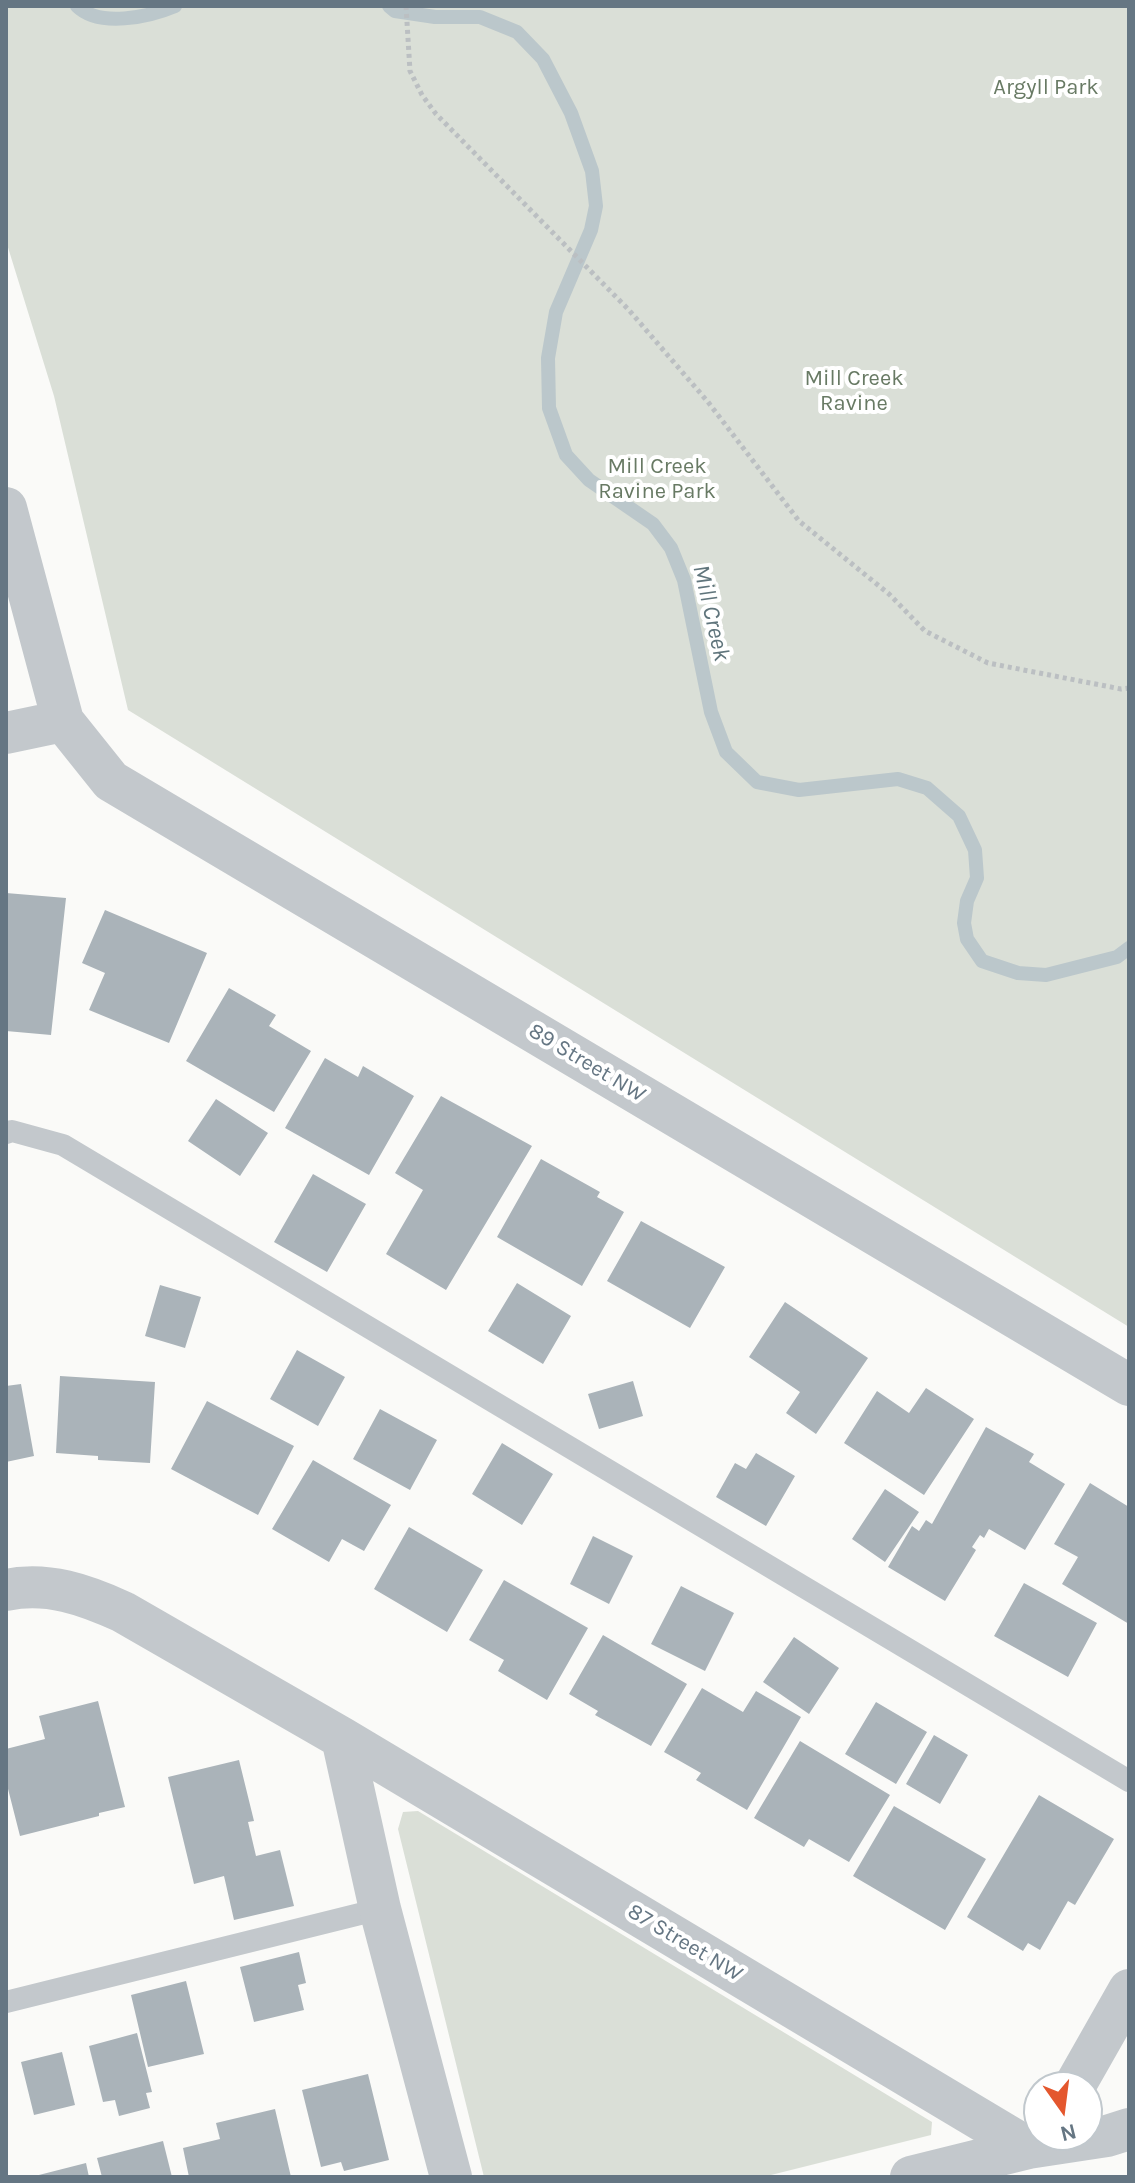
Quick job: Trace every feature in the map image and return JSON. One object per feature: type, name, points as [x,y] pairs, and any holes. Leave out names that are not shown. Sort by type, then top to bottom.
[{"type":"street","points":[[6,508],[63,721],[6,733]]},
{"type":"street","name":"89 Street NW","points":[[63,721],[111,781],[1129,1385]]},
{"type":"street","name":"87 Street NW","points":[[25,1588],[88,1596],[123,1612],[1023,2135]]},
{"type":"street","points":[[342,1738],[380,1909],[451,2177]]},
{"type":"street","points":[[1083,2071],[1128,1994]]},
{"type":"street","points":[[1103,2136],[1129,2129]]},
{"type":"street","points":[[911,2177],[1023,2145]]},
{"type":"lane","points":[[6,1133],[12,1131],[63,1145],[1129,1781]]},
{"type":"lane","points":[[6,2002],[380,1909]]},
{"type":"path","points":[[406,6],[410,71],[436,114],[628,309],[708,402],[799,521],[889,594],[925,631],[959,650],[988,663],[1129,688]]},
{"type":"green space","name":"Mill Creek Ravine Park","points":[[6,6],[1129,6],[1129,1327],[128,710],[54,396],[6,241]]},
{"type":"green space","points":[[418,1811],[932,2122],[931,2135],[763,2177],[484,2177],[398,1829],[403,1812]]},
{"type":"building","points":[[6,893],[66,898],[51,1035],[6,1031]]},
{"type":"building","points":[[105,910],[207,953],[169,1043],[89,1010],[105,973],[82,963]]},
{"type":"building","points":[[229,988],[276,1015],[269,1026],[311,1051],[274,1112],[186,1061]]},
{"type":"building","points":[[325,1058],[358,1077],[363,1066],[414,1096],[369,1175],[285,1128]]},
{"type":"building","points":[[441,1096],[532,1146],[446,1290],[386,1254],[423,1190],[395,1173]]},
{"type":"building","points":[[216,1099],[268,1133],[240,1176],[188,1141]]},
{"type":"building","points":[[541,1159],[600,1192],[597,1197],[624,1212],[582,1286],[497,1237]]},
{"type":"building","points":[[313,1174],[366,1204],[327,1272],[274,1242]]},
{"type":"building","points":[[641,1221],[725,1267],[690,1328],[607,1281]]},
{"type":"building","points":[[517,1283],[571,1316],[543,1364],[488,1331]]},
{"type":"building","points":[[160,1285],[201,1297],[185,1348],[145,1336]]},
{"type":"building","points":[[785,1302],[868,1358],[816,1434],[786,1413],[800,1392],[749,1357]]},
{"type":"building","points":[[297,1350],[345,1377],[318,1426],[270,1399]]},
{"type":"building","points":[[60,1376],[155,1382],[150,1463],[98,1460],[98,1456],[56,1453]]},
{"type":"building","points":[[633,1381],[643,1416],[599,1429],[588,1394]]},
{"type":"building","points":[[21,1384],[34,1456],[6,1462],[6,1386]]},
{"type":"building","points":[[926,1388],[974,1419],[924,1495],[844,1443],[877,1391],[909,1413]]},
{"type":"building","points":[[207,1401],[294,1446],[258,1515],[171,1469]]},
{"type":"building","points":[[380,1409],[437,1440],[410,1490],[353,1459]]},
{"type":"building","points":[[986,1427],[1034,1454],[1029,1462],[1065,1484],[1025,1550],[989,1529],[984,1538],[980,1535],[972,1547],[976,1550],[945,1601],[888,1567],[912,1526],[919,1531],[926,1520],[932,1524]]},
{"type":"building","points":[[502,1443],[553,1474],[522,1525],[472,1494]]},
{"type":"building","points":[[756,1453],[795,1476],[766,1526],[716,1497],[735,1463],[746,1469]]},
{"type":"building","points":[[313,1460],[391,1505],[364,1551],[342,1539],[329,1562],[272,1529]]},
{"type":"building","points":[[1090,1483],[1129,1507],[1129,1624],[1062,1584],[1078,1557],[1054,1544]]},
{"type":"building","points":[[885,1489],[919,1512],[885,1562],[852,1539]]},
{"type":"building","points":[[409,1527],[483,1570],[447,1632],[374,1589]]},
{"type":"building","points":[[593,1536],[633,1556],[609,1604],[570,1584]]},
{"type":"building","points":[[504,1580],[588,1628],[547,1700],[498,1671],[504,1660],[469,1640]]},
{"type":"building","points":[[1024,1583],[1097,1623],[1068,1677],[994,1636]]},
{"type":"building","points":[[681,1586],[734,1613],[705,1671],[651,1644]]},
{"type":"building","points":[[603,1635],[687,1684],[651,1746],[595,1715],[598,1711],[569,1694]]},
{"type":"building","points":[[794,1637],[839,1668],[809,1714],[763,1682]]},
{"type":"building","points":[[702,1688],[743,1712],[756,1691],[801,1717],[747,1810],[696,1780],[701,1773],[664,1752]]},
{"type":"building","points":[[98,1701],[125,1807],[20,1836],[6,1781],[6,1749],[45,1739],[39,1716]]},
{"type":"building","points":[[876,1702],[927,1732],[896,1784],[845,1754]]},
{"type":"building","points":[[934,1735],[968,1755],[940,1804],[906,1784]]},
{"type":"building","points":[[800,1741],[890,1795],[849,1862],[809,1839],[804,1847],[754,1818]]},
{"type":"building","points":[[239,1760],[254,1821],[248,1822],[256,1856],[280,1850],[294,1906],[234,1920],[224,1876],[194,1884],[168,1777]]},
{"type":"building","points":[[1039,1795],[1114,1839],[1075,1905],[1068,1901],[1040,1950],[1028,1943],[1023,1951],[967,1917]]},
{"type":"building","points":[[894,1806],[986,1859],[945,1930],[853,1876]]},
{"type":"building","points":[[299,1952],[306,1983],[298,1985],[304,2010],[254,2022],[240,1967]]},
{"type":"building","points":[[186,1981],[204,2054],[148,2067],[131,1995]]},
{"type":"building","points":[[137,2033],[152,2092],[146,2093],[150,2108],[119,2116],[115,2100],[103,2102],[89,2046]]},
{"type":"building","points":[[62,2052],[75,2105],[34,2115],[21,2062]]},
{"type":"building","points":[[368,2074],[389,2160],[344,2171],[341,2162],[321,2167],[302,2090]]},
{"type":"building","points":[[275,2109],[291,2177],[189,2177],[183,2148],[220,2139],[216,2123]]},
{"type":"building","points":[[163,2141],[172,2177],[102,2177],[97,2158]]},
{"type":"building","points":[[86,2163],[89,2177],[35,2177],[35,2176]]},
{"type":"waterway","name":"Mill Creek","points":[[77,6],[86,13],[111,19],[138,17],[175,6]]},
{"type":"waterway","name":"Mill Creek","points":[[389,6],[395,11],[435,17],[480,17],[517,32],[543,59],[571,113],[592,171],[596,206],[591,230],[556,312],[548,358],[549,408],[566,455],[589,480],[653,524],[671,548],[684,580],[711,712],[726,752],[757,782],[799,790],[898,779],[927,788],[959,816],[975,850],[977,878],[967,901],[964,923],[967,939],[982,961],[1018,973],[1046,975],[1117,957],[1129,948]]},
{"type":"park label","name":"Argyll Park","points":[[1046,88]]},
{"type":"park label","name":"Mill Creek Ravine","points":[[854,392]]}]
